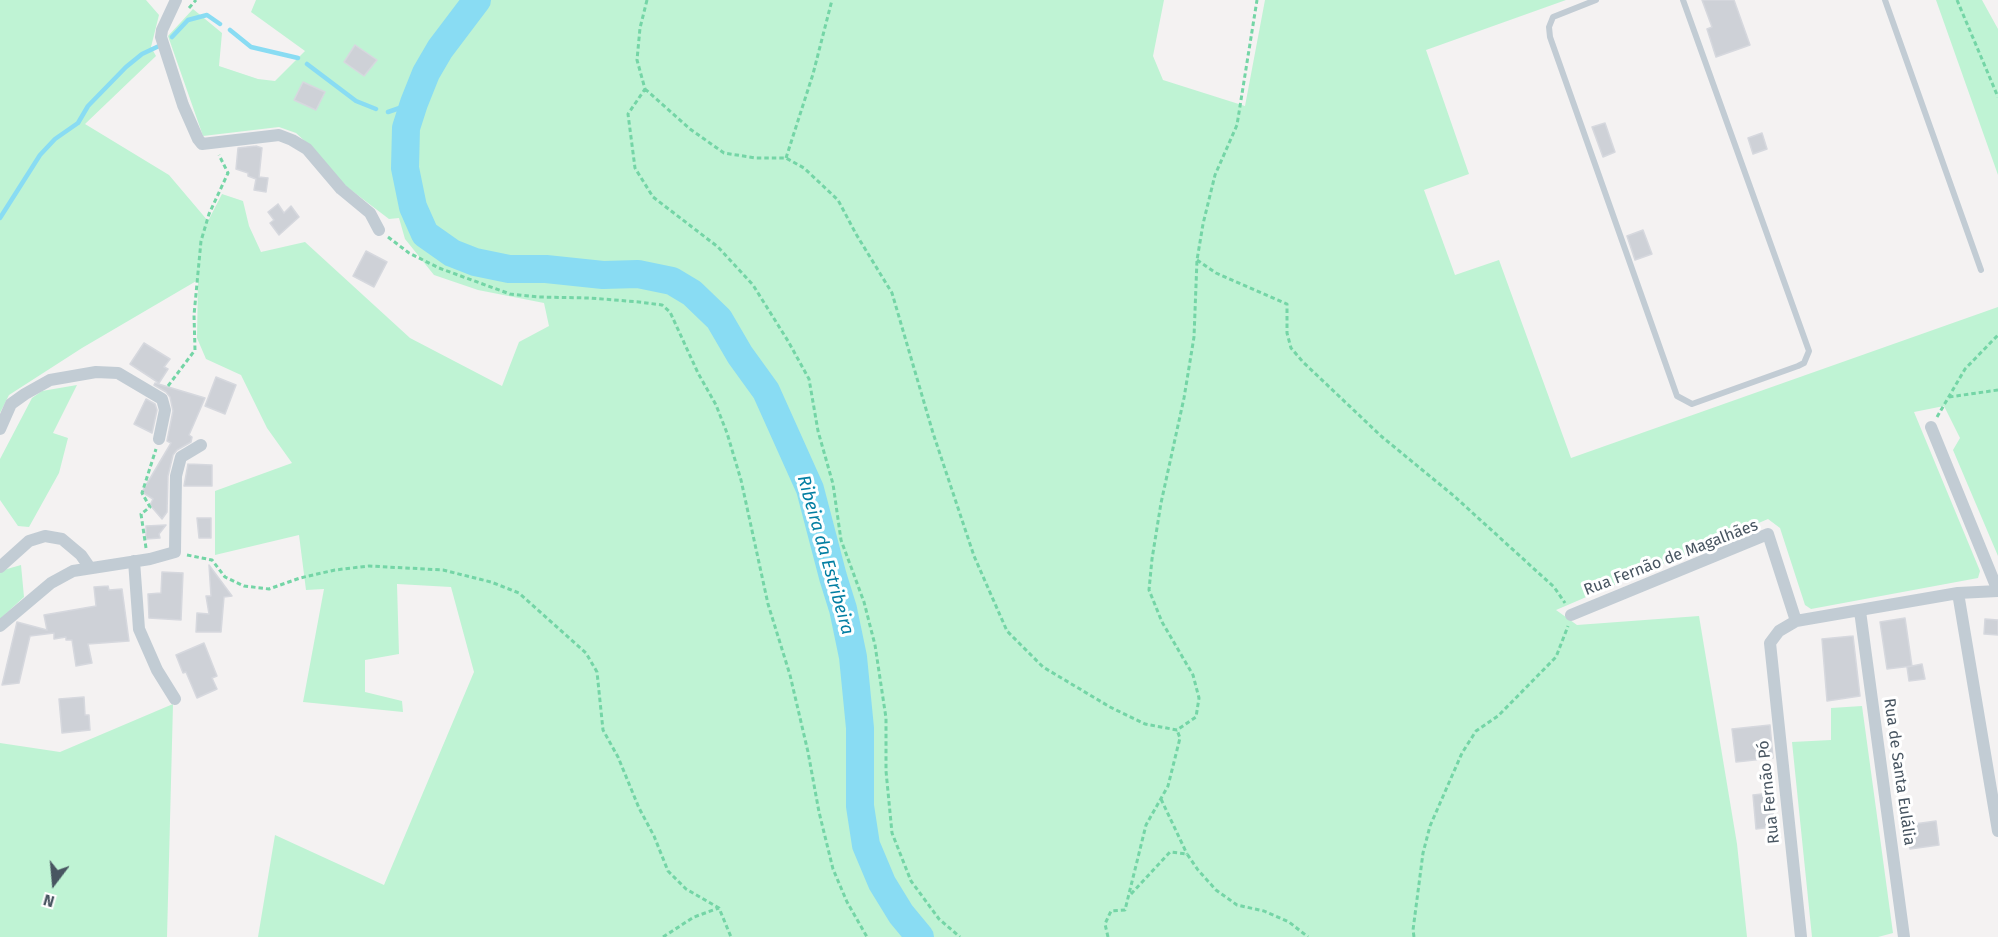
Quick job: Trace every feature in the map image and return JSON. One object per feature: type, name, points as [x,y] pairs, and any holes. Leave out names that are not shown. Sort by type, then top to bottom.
[{"type":"street","points":[[176,0],[161,37],[183,105],[202,144],[279,135],[292,140],[307,149],[341,189],[370,213],[380,230]]},
{"type":"street","points":[[0,429],[11,404],[50,380],[96,372],[118,373],[162,399],[165,410],[159,439]]},
{"type":"street","points":[[1796,621],[1958,593],[1998,591],[1931,427]]},
{"type":"street","points":[[0,626],[51,583],[74,571],[150,559],[175,552],[176,476],[181,457],[201,445]]},
{"type":"street","name":"Rua Fernão de Magalhães","points":[[1571,615],[1768,534],[1796,621]]},
{"type":"street","points":[[0,567],[28,541],[45,536],[62,539],[81,555],[90,568]]},
{"type":"street","points":[[134,561],[139,629],[149,654],[175,699]]},
{"type":"street","points":[[1958,593],[1994,785],[1998,831]]},
{"type":"street","name":"Rua de Santa Eulália","points":[[1860,611],[1904,937]]},
{"type":"street","name":"Rua Fernão Pó","points":[[1796,621],[1779,631],[1770,643],[1802,937]]},
{"type":"lane","points":[[1596,0],[1553,16],[1549,27],[1550,37],[1677,396],[1692,404],[1798,366],[1804,363],[1809,351],[1683,0]]},
{"type":"lane","points":[[1885,0],[1981,270]]},
{"type":"path","points":[[647,0],[640,28],[637,60],[645,89],[690,129],[724,153],[756,158],[786,158],[804,168],[838,200],[892,293],[933,433],[974,556],[1007,631],[1043,667],[1110,707],[1145,724],[1177,730],[1196,717],[1199,698],[1193,675],[1162,622],[1149,590],[1161,502],[1184,398],[1194,337],[1197,260],[1203,224],[1215,175],[1237,126],[1257,0]]},
{"type":"path","points":[[786,158],[813,74],[832,0]]},
{"type":"path","points":[[1957,0],[1998,97]]},
{"type":"path","points":[[645,89],[628,114],[636,168],[653,196],[718,247],[753,285],[788,340],[808,379],[818,431],[833,484],[842,540],[864,602],[875,645],[886,718],[886,771],[892,833],[911,881],[939,920],[960,937]]},
{"type":"path","points":[[162,399],[164,391],[195,350],[194,315],[201,241],[208,214],[228,173],[213,143]]},
{"type":"path","points":[[380,230],[409,253],[439,268],[510,294],[639,302],[662,305],[670,312],[728,433],[741,480],[768,604],[790,675],[833,869],[847,902],[867,937]]},
{"type":"path","points":[[1197,260],[1216,273],[1287,304],[1287,333],[1291,348],[1303,362],[1381,436],[1478,517],[1554,587],[1571,615],[1567,633],[1556,657],[1498,716],[1476,731],[1462,753],[1430,826],[1423,853],[1414,937]]},
{"type":"path","points":[[1931,427],[1965,369],[1998,335]]},
{"type":"path","points":[[1949,397],[1998,390]]},
{"type":"path","points":[[150,559],[143,542],[141,514],[150,507],[142,493],[159,439]]},
{"type":"path","points":[[175,552],[212,560],[225,577],[244,586],[269,589],[300,578],[335,570],[369,566],[444,570],[491,582],[519,593],[586,653],[597,672],[603,730],[618,757],[668,871],[686,889],[719,908],[731,937]]},
{"type":"path","points":[[1108,937],[1105,924],[1111,911],[1125,910],[1146,825],[1168,786],[1180,738],[1177,730]]},
{"type":"path","points":[[1161,799],[1187,854],[1216,890],[1237,905],[1264,911],[1289,922],[1308,937]]},
{"type":"path","points":[[1129,896],[1170,852],[1187,854]]},
{"type":"path","points":[[663,937],[694,917],[719,908]]},
{"type":"green space","points":[[0,0],[146,0],[159,15],[151,47],[156,56],[85,124],[169,175],[208,221],[222,194],[243,201],[249,226],[261,252],[305,242],[410,338],[502,386],[519,342],[549,326],[544,303],[478,290],[434,275],[405,239],[399,218],[389,219],[343,184],[296,133],[279,127],[203,136],[168,36],[193,9],[222,33],[219,66],[258,79],[275,81],[305,51],[251,12],[256,0],[1164,0],[1153,56],[1163,80],[1245,106],[1265,0],[1566,0],[1426,50],[1469,174],[1424,190],[1455,275],[1499,260],[1571,458],[1998,307],[1998,556],[1953,450],[1960,438],[1944,406],[1914,412],[1980,571],[1978,578],[1811,609],[1805,605],[1780,528],[1768,519],[1556,610],[1577,625],[1699,616],[1737,844],[1747,937],[258,937],[275,835],[384,885],[474,672],[451,587],[397,584],[399,654],[365,660],[365,692],[402,701],[403,712],[303,702],[324,589],[306,590],[299,535],[215,555],[215,491],[292,463],[267,428],[241,375],[206,359],[197,338],[198,280],[82,348],[9,395],[0,413]]},
{"type":"green space","points":[[1936,0],[1982,0],[1998,29],[1998,175]]},
{"type":"green space","points":[[77,385],[53,433],[68,438],[59,473],[29,527],[18,526],[0,500],[0,459],[32,398],[42,391]]},
{"type":"green space","points":[[21,565],[24,597],[0,619],[0,571]]},
{"type":"green space","points":[[173,704],[167,937],[0,937],[0,743],[60,752]]},
{"type":"green space","points":[[1862,706],[1893,933],[1878,937],[1812,937],[1792,742],[1831,740],[1831,708]]},
{"type":"building","points":[[1702,0],[1734,0],[1750,45],[1716,57],[1707,29],[1712,27]]},
{"type":"building","points":[[355,45],[377,60],[364,76],[344,62]]},
{"type":"building","points":[[303,82],[325,92],[316,110],[294,100]]},
{"type":"building","points":[[1605,123],[1615,152],[1603,157],[1592,127]]},
{"type":"building","points":[[1762,133],[1767,149],[1753,154],[1748,138]]},
{"type":"building","points":[[256,146],[262,148],[259,177],[268,178],[266,192],[254,190],[256,179],[236,169],[238,148]]},
{"type":"building","points":[[278,204],[284,213],[291,206],[299,217],[279,235],[270,223],[274,220],[268,212]]},
{"type":"building","points":[[1643,230],[1652,254],[1635,260],[1627,236]]},
{"type":"building","points":[[366,251],[387,262],[374,287],[353,276]]},
{"type":"building","points":[[144,343],[170,359],[164,367],[168,369],[159,383],[130,364]]},
{"type":"building","points":[[216,377],[236,385],[225,414],[205,406]]},
{"type":"building","points":[[155,383],[205,398],[189,435],[192,437],[191,442],[173,455],[168,476],[167,512],[162,519],[150,505],[153,499],[142,492],[171,443],[167,441],[173,411],[170,397],[154,385]]},
{"type":"building","points":[[146,399],[155,404],[157,410],[152,433],[134,424]]},
{"type":"building","points":[[188,464],[212,465],[212,486],[184,486]]},
{"type":"building","points":[[197,518],[211,518],[211,538],[199,538]]},
{"type":"building","points":[[166,525],[159,534],[160,538],[146,539],[146,526]]},
{"type":"building","points":[[209,565],[232,596],[224,597],[221,632],[196,632],[197,613],[209,614],[206,596],[211,596]]},
{"type":"building","points":[[162,572],[183,573],[181,620],[149,618],[148,594],[161,593]]},
{"type":"building","points":[[108,586],[109,590],[122,589],[129,641],[88,644],[92,663],[76,666],[72,640],[66,640],[66,637],[54,639],[54,633],[30,636],[19,683],[2,685],[17,622],[47,630],[44,615],[96,606],[94,587]]},
{"type":"building","points":[[1905,618],[1912,666],[1887,669],[1880,622]]},
{"type":"building","points":[[1985,619],[1998,620],[1998,635],[1984,634]]},
{"type":"building","points":[[1853,636],[1860,696],[1827,701],[1822,639]]},
{"type":"building","points":[[204,643],[217,676],[212,678],[217,689],[197,698],[176,655]]},
{"type":"building","points":[[1922,664],[1925,679],[1909,681],[1907,667]]},
{"type":"building","points":[[84,697],[85,715],[89,715],[90,730],[62,733],[59,699]]},
{"type":"building","points":[[1770,725],[1773,758],[1736,762],[1732,729]]},
{"type":"building","points":[[1771,793],[1773,827],[1756,829],[1753,795]]},
{"type":"building","points":[[1936,821],[1939,845],[1910,849],[1907,825]]},
{"type":"waterway","name":"Ribeira da Estribeira","points":[[477,0],[440,49],[426,73],[406,128],[405,168],[413,207],[425,234],[452,253],[475,262],[509,269],[546,269],[603,275],[638,274],[672,281],[692,293],[719,319],[740,355],[766,391],[810,489],[843,609],[853,657],[860,728],[860,806],[866,845],[882,883],[901,914],[920,937]]},
{"type":"waterway","points":[[172,37],[188,20],[207,15],[220,24]]},
{"type":"waterway","points":[[230,30],[251,47],[298,58]]},
{"type":"waterway","points":[[0,218],[40,155],[55,139],[78,123],[88,106],[126,67],[142,54],[159,46]]},
{"type":"waterway","points":[[307,64],[356,101],[376,109]]},
{"type":"waterway","points":[[388,112],[414,103]]}]
